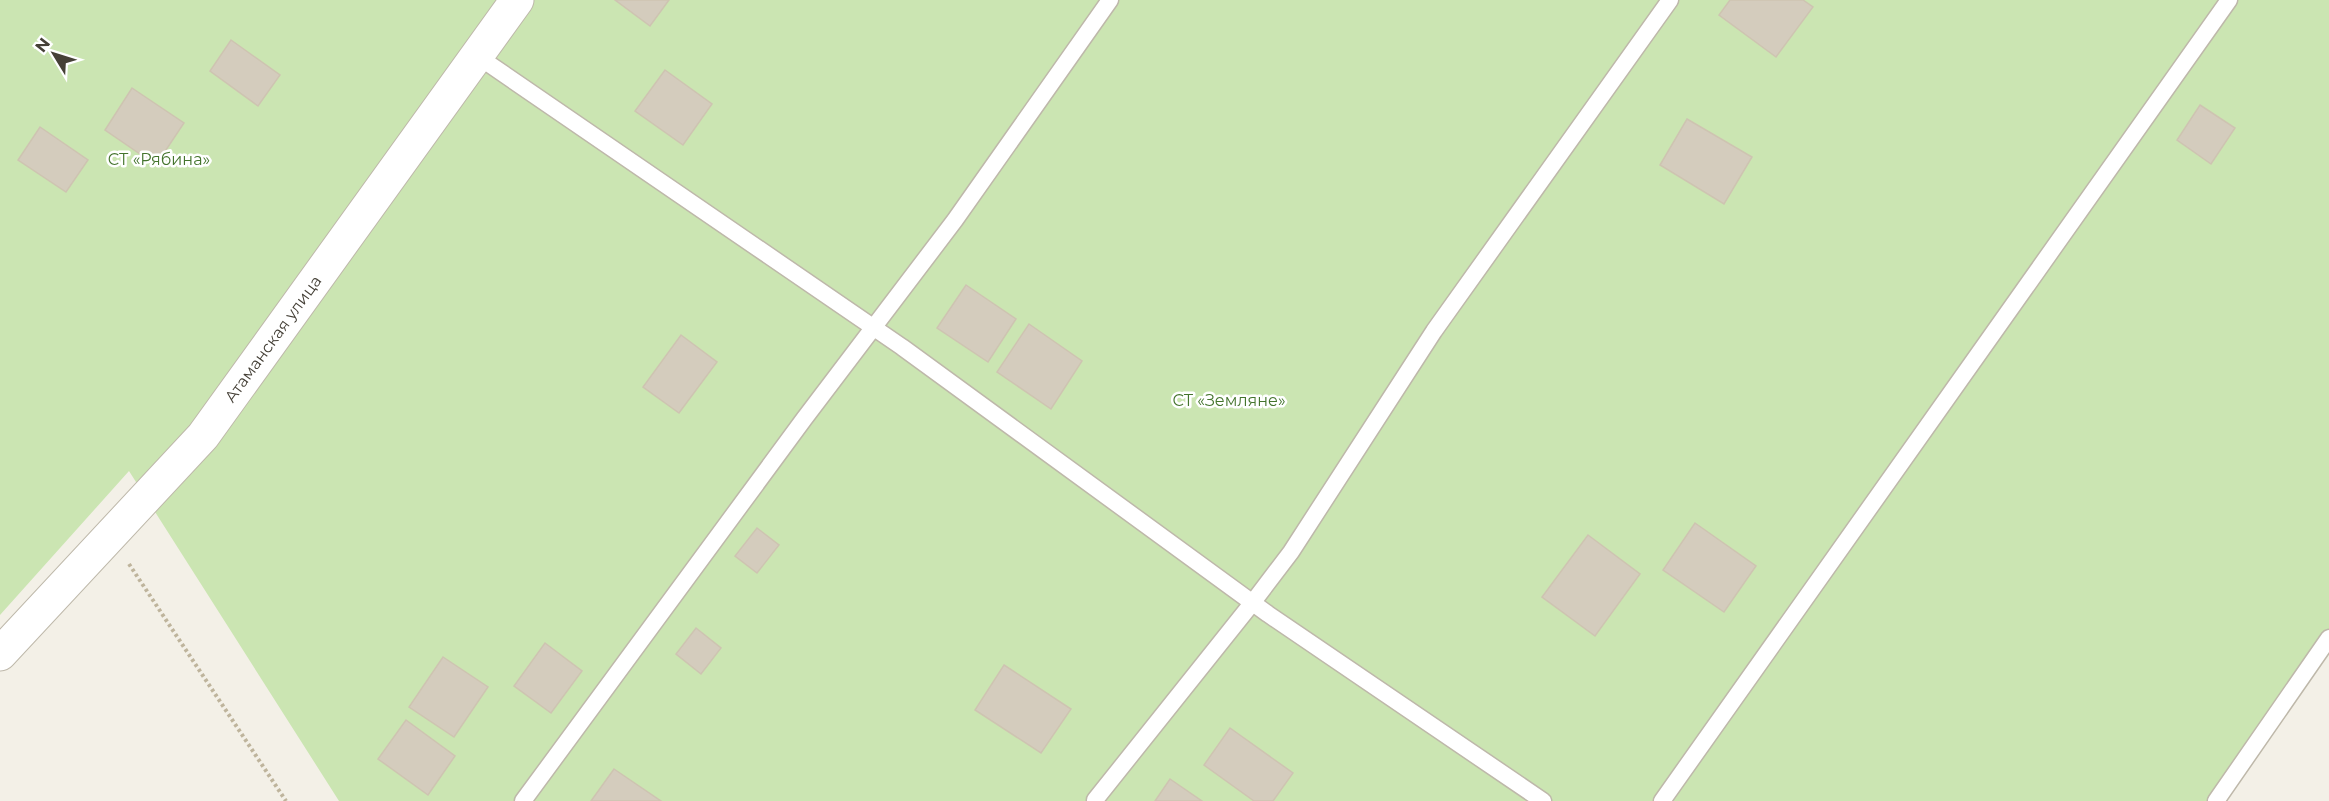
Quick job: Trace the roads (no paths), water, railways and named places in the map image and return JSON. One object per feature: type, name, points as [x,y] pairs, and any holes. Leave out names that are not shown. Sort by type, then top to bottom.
[{"type":"street","name":"Атаманская улица","points":[[0,654],[203,436],[517,0]]},
{"type":"lane","points":[[523,801],[804,418],[955,220],[1110,0]]},
{"type":"lane","points":[[1095,800],[1291,552],[1434,331],[1670,0]]},
{"type":"lane","points":[[1662,801],[2229,0]]},
{"type":"lane","points":[[476,55],[902,346],[1253,602],[1543,801]]},
{"type":"lane","points":[[2216,801],[2329,638]]},
{"type":"park label","name":"СТ «Рябина»","points":[[159,159]]},
{"type":"park label","name":"СТ «Земляне»","points":[[1229,400]]}]
